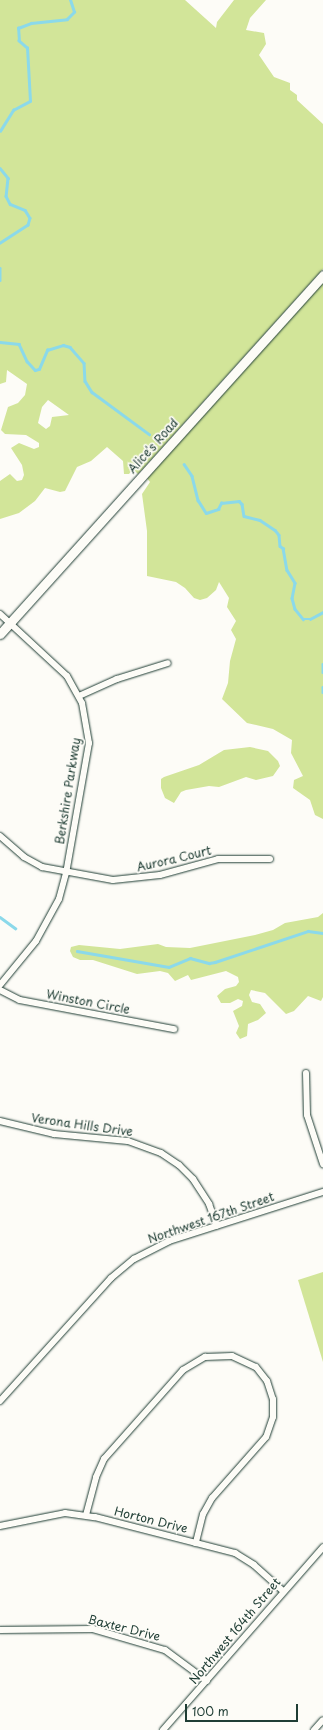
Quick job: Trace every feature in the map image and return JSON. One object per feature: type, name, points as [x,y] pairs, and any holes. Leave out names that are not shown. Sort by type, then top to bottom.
[{"type":"main road","name":"Alice's Road","points":[[0,634],[323,274]]},
{"type":"street","name":"Berkshire Parkway","points":[[0,614],[58,665],[79,696],[87,720],[89,743],[66,873],[59,899],[44,928],[0,985]]},
{"type":"street","points":[[79,696],[117,679],[168,663]]},
{"type":"street","name":"Aurora Court","points":[[0,836],[32,863],[66,873],[96,879],[129,880],[160,875],[218,859],[270,859]]},
{"type":"street","name":"Winston Circle","points":[[0,990],[20,1000],[95,1016],[174,1029]]},
{"type":"street","points":[[306,1073],[307,1115],[323,1164]]},
{"type":"street","name":"Verona Hills Drive","points":[[0,1121],[54,1134],[128,1141],[161,1152],[179,1165],[193,1179],[209,1204],[217,1226]]},
{"type":"street","name":"Northwest 167th Street","points":[[0,1401],[121,1268],[159,1245],[323,1192]]},
{"type":"street","points":[[86,1515],[96,1477],[104,1459],[183,1370],[198,1359],[213,1355],[232,1356],[256,1367],[267,1381],[273,1399],[270,1428],[260,1444],[212,1498],[204,1514],[196,1542]]},
{"type":"street","name":"Horton Drive","points":[[0,1526],[65,1513],[86,1515],[235,1553],[245,1559],[283,1591]]},
{"type":"street","name":"Northwest 164th Street","points":[[163,1730],[252,1631],[283,1591],[323,1546]]},
{"type":"street","name":"Baxter Drive","points":[[0,1630],[93,1629],[165,1650],[190,1666],[207,1681]]},
{"type":"street","points":[[314,1730],[323,1720]]},
{"type":"green space","points":[[0,0],[185,0],[216,28],[217,22],[234,0],[266,0],[250,18],[246,30],[264,33],[266,44],[259,55],[274,77],[290,83],[290,90],[297,95],[297,100],[323,124],[323,269],[138,474],[133,469],[129,474],[124,474],[123,461],[107,447],[91,461],[77,467],[65,491],[60,492],[45,488],[35,501],[19,513],[0,519],[0,481],[10,474],[17,481],[22,480],[24,475],[22,465],[11,448],[19,443],[34,449],[39,447],[39,443],[26,435],[5,434],[1,430],[8,407],[18,403],[25,395],[27,384],[7,370],[6,382],[0,384]],"holes":[[[48,400],[69,415],[52,417],[50,426],[46,429],[38,423],[42,407]]]},
{"type":"green space","points":[[323,280],[323,819],[315,815],[310,800],[293,788],[294,780],[303,776],[291,753],[292,740],[273,729],[247,723],[222,699],[228,683],[230,661],[236,639],[231,630],[236,621],[227,607],[229,598],[219,582],[216,590],[207,598],[200,600],[194,598],[185,588],[176,582],[147,576],[147,531],[142,494],[150,482],[146,477]]},
{"type":"green space","points":[[250,747],[268,751],[278,761],[280,766],[273,776],[256,780],[246,777],[219,787],[209,786],[186,790],[181,792],[174,803],[165,798],[161,788],[161,779],[164,777],[199,765],[224,750]]},
{"type":"green space","points":[[323,913],[323,997],[321,1001],[308,996],[294,1011],[286,1014],[265,993],[251,990],[249,995],[252,1002],[260,1004],[266,1013],[258,1020],[248,1024],[247,1036],[240,1039],[236,1033],[239,1026],[233,1011],[242,1006],[243,1001],[238,999],[230,1003],[221,1003],[217,996],[225,989],[236,986],[239,982],[238,977],[226,971],[191,980],[188,975],[175,981],[168,973],[160,971],[137,974],[93,960],[80,960],[73,957],[70,951],[71,947],[79,945],[120,949],[158,944],[166,947],[190,948],[255,935],[273,930],[285,923],[318,917]]},
{"type":"green space","points":[[323,1272],[323,1362],[298,1280]]},
{"type":"waterway","points":[[0,131],[13,110],[30,101],[27,48],[19,41],[18,28],[31,23],[67,19],[74,12],[70,0]]},
{"type":"waterway","points":[[0,168],[8,178],[6,196],[10,204],[25,210],[30,218],[28,225],[0,243]]},
{"type":"waterway","points":[[0,268],[0,280]]},
{"type":"waterway","points":[[0,342],[19,344],[27,361],[35,370],[39,369],[47,350],[63,345],[70,347],[84,363],[85,381],[92,392],[149,434]]},
{"type":"waterway","points":[[184,464],[192,476],[198,500],[206,513],[218,509],[221,503],[239,501],[242,504],[244,516],[260,520],[275,530],[279,535],[280,546],[283,548],[287,570],[295,583],[292,598],[295,609],[303,619],[310,619],[323,612]]},
{"type":"waterway","points":[[323,664],[323,672]]},
{"type":"waterway","points":[[323,687],[323,692]]},
{"type":"waterway","points":[[0,917],[15,928]]},
{"type":"waterway","points":[[77,951],[169,967],[190,958],[209,963],[215,962],[308,931],[323,933]]}]
